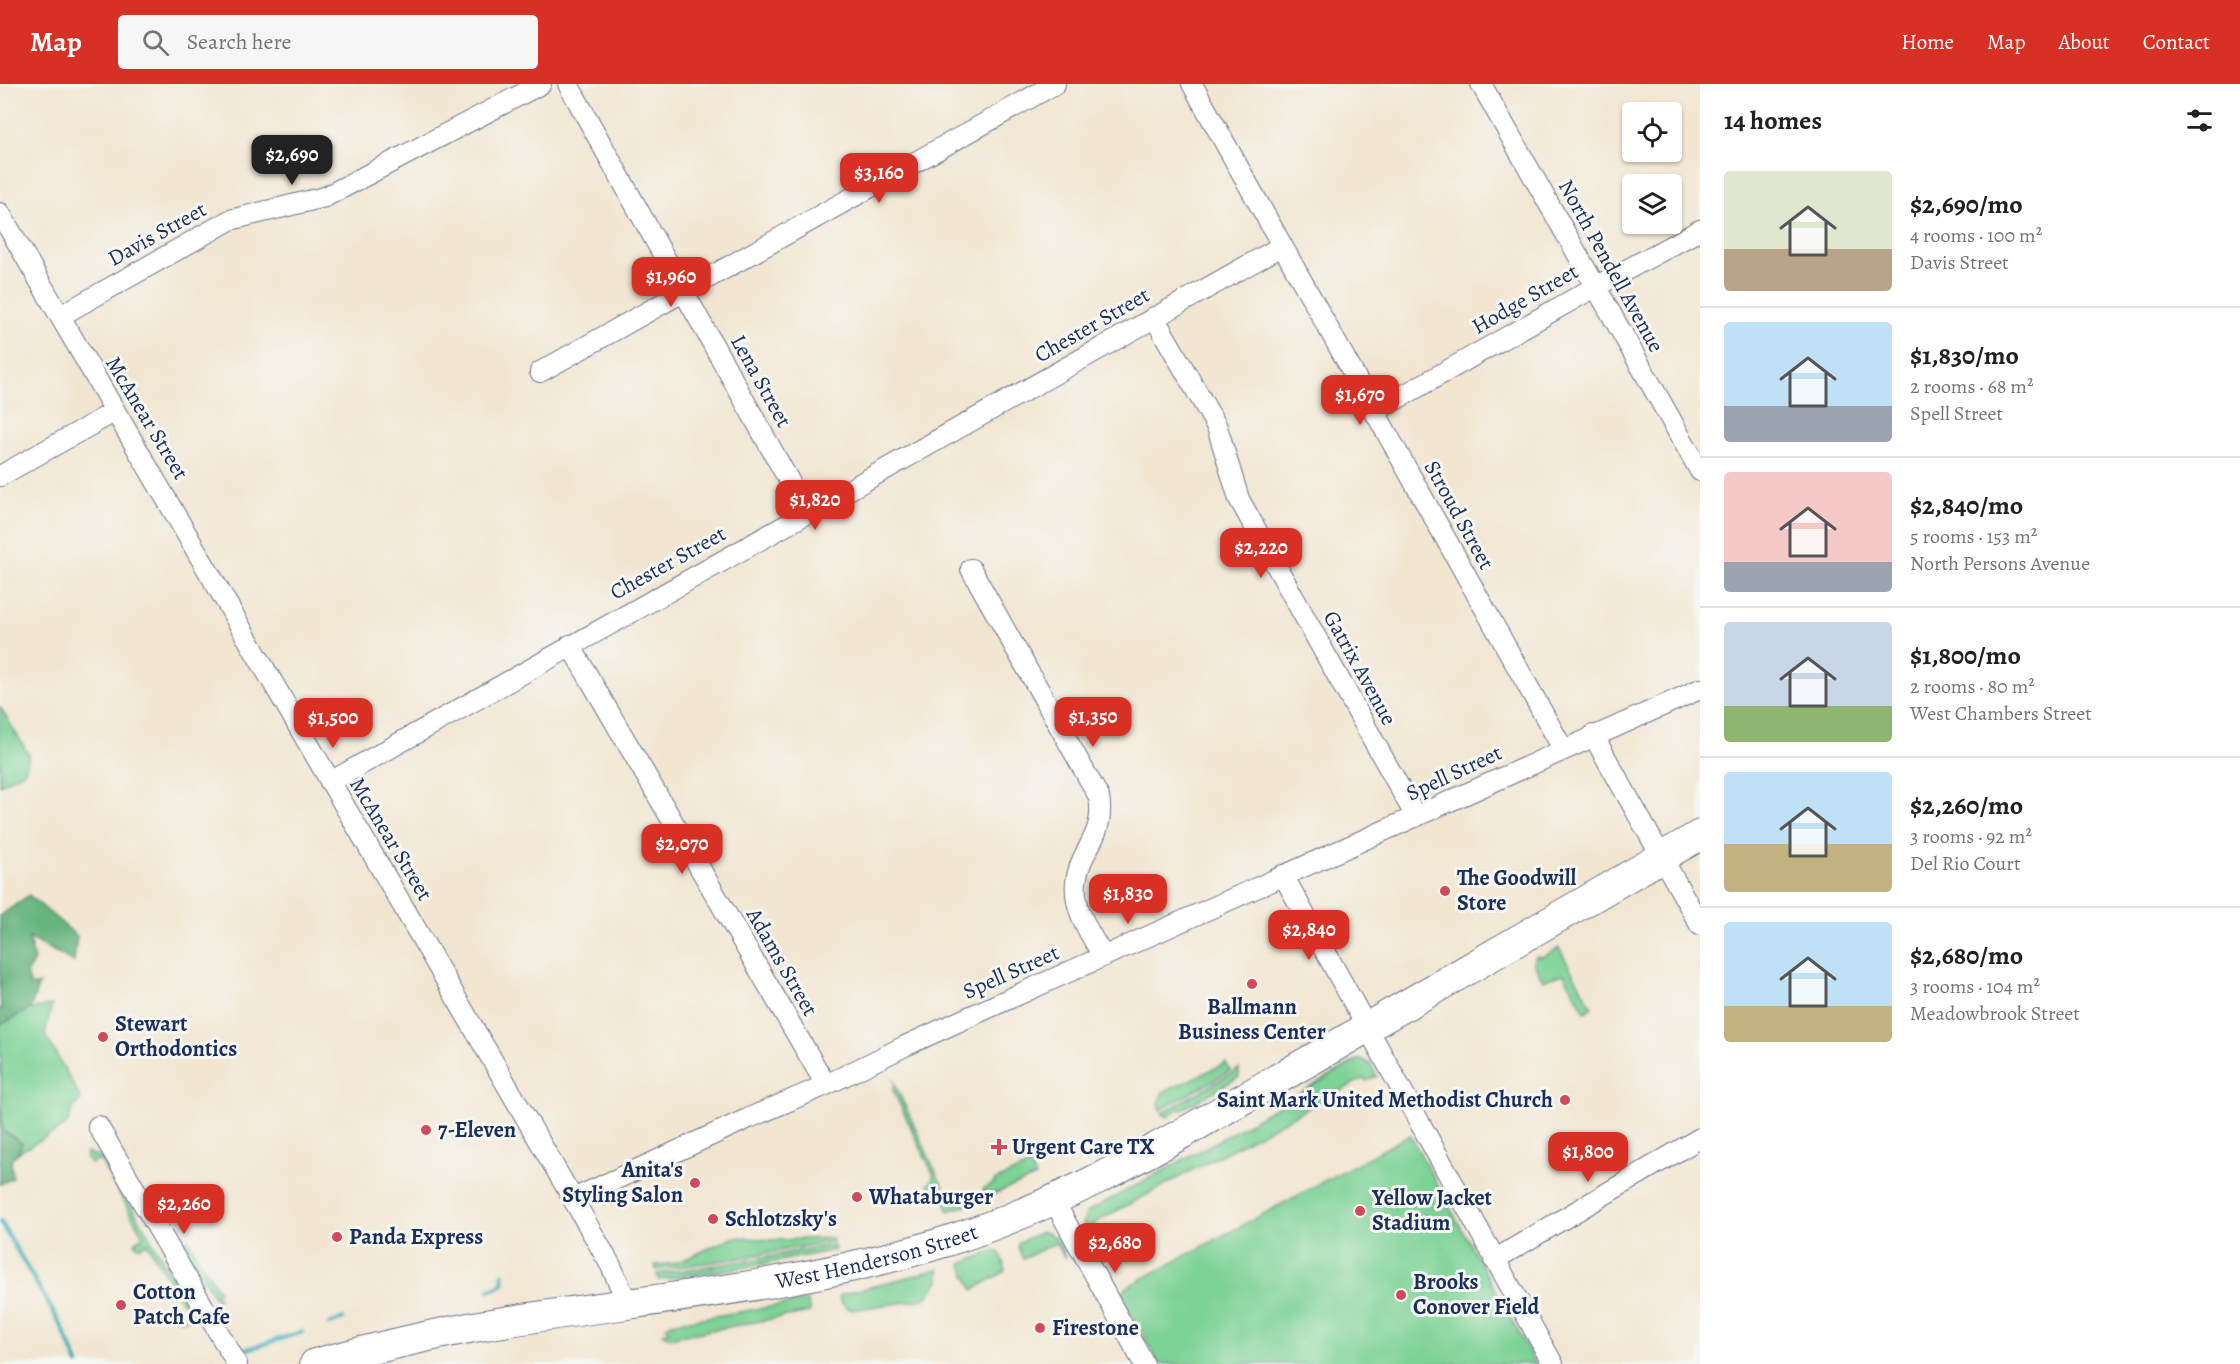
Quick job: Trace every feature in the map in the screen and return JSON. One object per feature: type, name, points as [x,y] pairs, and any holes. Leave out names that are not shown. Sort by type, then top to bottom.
[{"type":"main road","name":"West Henderson Street","points":[[315,1364],[381,1347],[484,1326],[730,1291],[864,1265],[950,1240],[1054,1201],[1164,1144],[1700,835]]},
{"type":"street","name":"Davis Street","points":[[60,316],[230,220],[326,197],[541,84]]},
{"type":"street","name":"Lena Street","points":[[568,84],[807,513]]},
{"type":"street","points":[[540,372],[1055,84]]},
{"type":"street","name":"Stroud Street","points":[[1192,84],[1563,749]]},
{"type":"street","name":"North Pendell Avenue","points":[[1482,84],[1700,471]]},
{"type":"street","name":"McAnear Street","points":[[0,213],[6,236],[60,316],[114,412],[164,493],[573,1199],[611,1266],[628,1304]]},
{"type":"street","name":"Hodge Street","points":[[1374,412],[1700,230]]},
{"type":"street","name":"Chester Street","points":[[330,782],[1282,246]]},
{"type":"street","name":"Gatrix Avenue","points":[[1154,317],[1217,427],[1239,499],[1416,817]]},
{"type":"street","points":[[0,476],[114,412]]},
{"type":"street","points":[[970,568],[1099,797],[1101,819],[1098,833],[1076,881],[1076,895],[1087,928],[1103,956]]},
{"type":"street","name":"Adams Street","points":[[570,645],[826,1085]]},
{"type":"street","name":"Spell Street","points":[[573,1199],[826,1085],[905,1046],[1103,956],[1700,689]]},
{"type":"street","points":[[1593,735],[1700,925]]},
{"type":"street","points":[[1283,875],[1553,1364]]},
{"type":"street","points":[[98,1126],[237,1364]]},
{"type":"street","points":[[1494,1260],[1700,1138]]},
{"type":"street","points":[[1054,1201],[1144,1364]]},
{"type":"green space","points":[[0,707],[29,755],[25,771],[0,785]]},
{"type":"green space","points":[[29,895],[77,936],[74,962],[29,938],[34,960],[27,974],[31,986],[39,984],[30,1009],[0,1025],[0,1008],[2,1009],[0,916]]},
{"type":"green space","points":[[1559,948],[1592,1007],[1585,1012],[1564,974],[1543,980],[1533,962],[1536,956],[1542,957]]},
{"type":"green space","points":[[52,1005],[45,1034],[81,1099],[73,1108],[65,1126],[11,1159],[19,1151],[12,1135],[3,1131],[0,1025],[30,1009]]},
{"type":"green space","points":[[1357,1060],[1364,1060],[1372,1066],[1377,1076],[1366,1081],[1364,1078],[1094,1223],[1099,1233],[1090,1238],[1083,1223],[1087,1212],[1223,1138]]},
{"type":"green space","points":[[1226,1063],[1230,1071],[1160,1110],[1159,1101],[1163,1092]]},
{"type":"green space","points":[[1239,1069],[1239,1077],[1181,1110],[1179,1108],[1168,1117],[1162,1113]]},
{"type":"green space","points":[[896,1086],[948,1198],[963,1191],[969,1204],[949,1211],[942,1195],[928,1185],[934,1176],[892,1088]]},
{"type":"green space","points":[[0,1110],[3,1131],[22,1143],[19,1151],[11,1159],[13,1178],[0,1184]]},
{"type":"green space","name":"Yellow Jacket Stadium","points":[[1410,1135],[1536,1364],[1159,1364],[1121,1295],[1127,1287]]},
{"type":"green space","points":[[87,1153],[105,1160],[193,1312],[192,1318],[178,1319],[187,1311],[147,1243],[140,1247],[135,1244],[143,1236],[100,1160],[90,1164],[86,1157]]},
{"type":"green space","points":[[1028,1162],[1036,1177],[986,1197],[983,1189],[995,1183],[994,1181],[1028,1166]]},
{"type":"green space","points":[[1042,1232],[1058,1241],[1065,1258],[1055,1243],[1023,1259],[1018,1247],[1019,1242]]},
{"type":"green space","points":[[736,1237],[773,1240],[832,1238],[833,1241],[735,1259],[656,1270],[655,1265],[686,1259]]},
{"type":"green space","points":[[187,1238],[219,1291],[216,1293],[219,1299],[216,1300],[183,1243]]},
{"type":"green space","points":[[833,1244],[835,1250],[753,1266],[658,1280],[657,1274],[746,1261]]},
{"type":"green space","points":[[995,1250],[1000,1253],[1006,1271],[973,1290],[961,1264]]},
{"type":"green space","points":[[939,1269],[939,1281],[925,1299],[852,1310],[841,1303],[839,1295]]},
{"type":"green space","points":[[807,1301],[810,1312],[669,1338],[663,1333],[670,1331],[666,1327],[671,1323]]},
{"type":"waterway","points":[[0,1221],[62,1327],[78,1364]]},
{"type":"waterway","points":[[489,1290],[503,1283],[503,1274]]},
{"type":"waterway","points":[[329,1324],[343,1319]]},
{"type":"waterway","points":[[245,1350],[302,1332]]},
{"type":"waterway","points":[[208,1364],[213,1362]]},
{"type":"place","name":"The Goodwill Store","points":[[1445,891]]},
{"type":"place","name":"Ballmann Business Center","points":[[1252,984]]},
{"type":"place","name":"Stewart Orthodontics","points":[[103,1037]]},
{"type":"place","name":"Saint Mark United Methodist Church","points":[[1565,1100]]},
{"type":"place","name":"7-Eleven","points":[[426,1130]]},
{"type":"place","name":"Urgent Care TX","points":[[999,1147]]},
{"type":"place","name":"Anita's Styling Salon","points":[[695,1183]]},
{"type":"place","name":"Whataburger","points":[[857,1197]]},
{"type":"place","name":"Yellow Jacket Stadium","points":[[1360,1211]]},
{"type":"place","name":"Schlotzsky's","points":[[713,1219]]},
{"type":"place","name":"Panda Express","points":[[337,1237]]},
{"type":"place","name":"Brooks Conover Field","points":[[1401,1295]]},
{"type":"place","name":"Cotton Patch Cafe","points":[[121,1305]]},
{"type":"place","name":"Firestone","points":[[1040,1328]]}]
